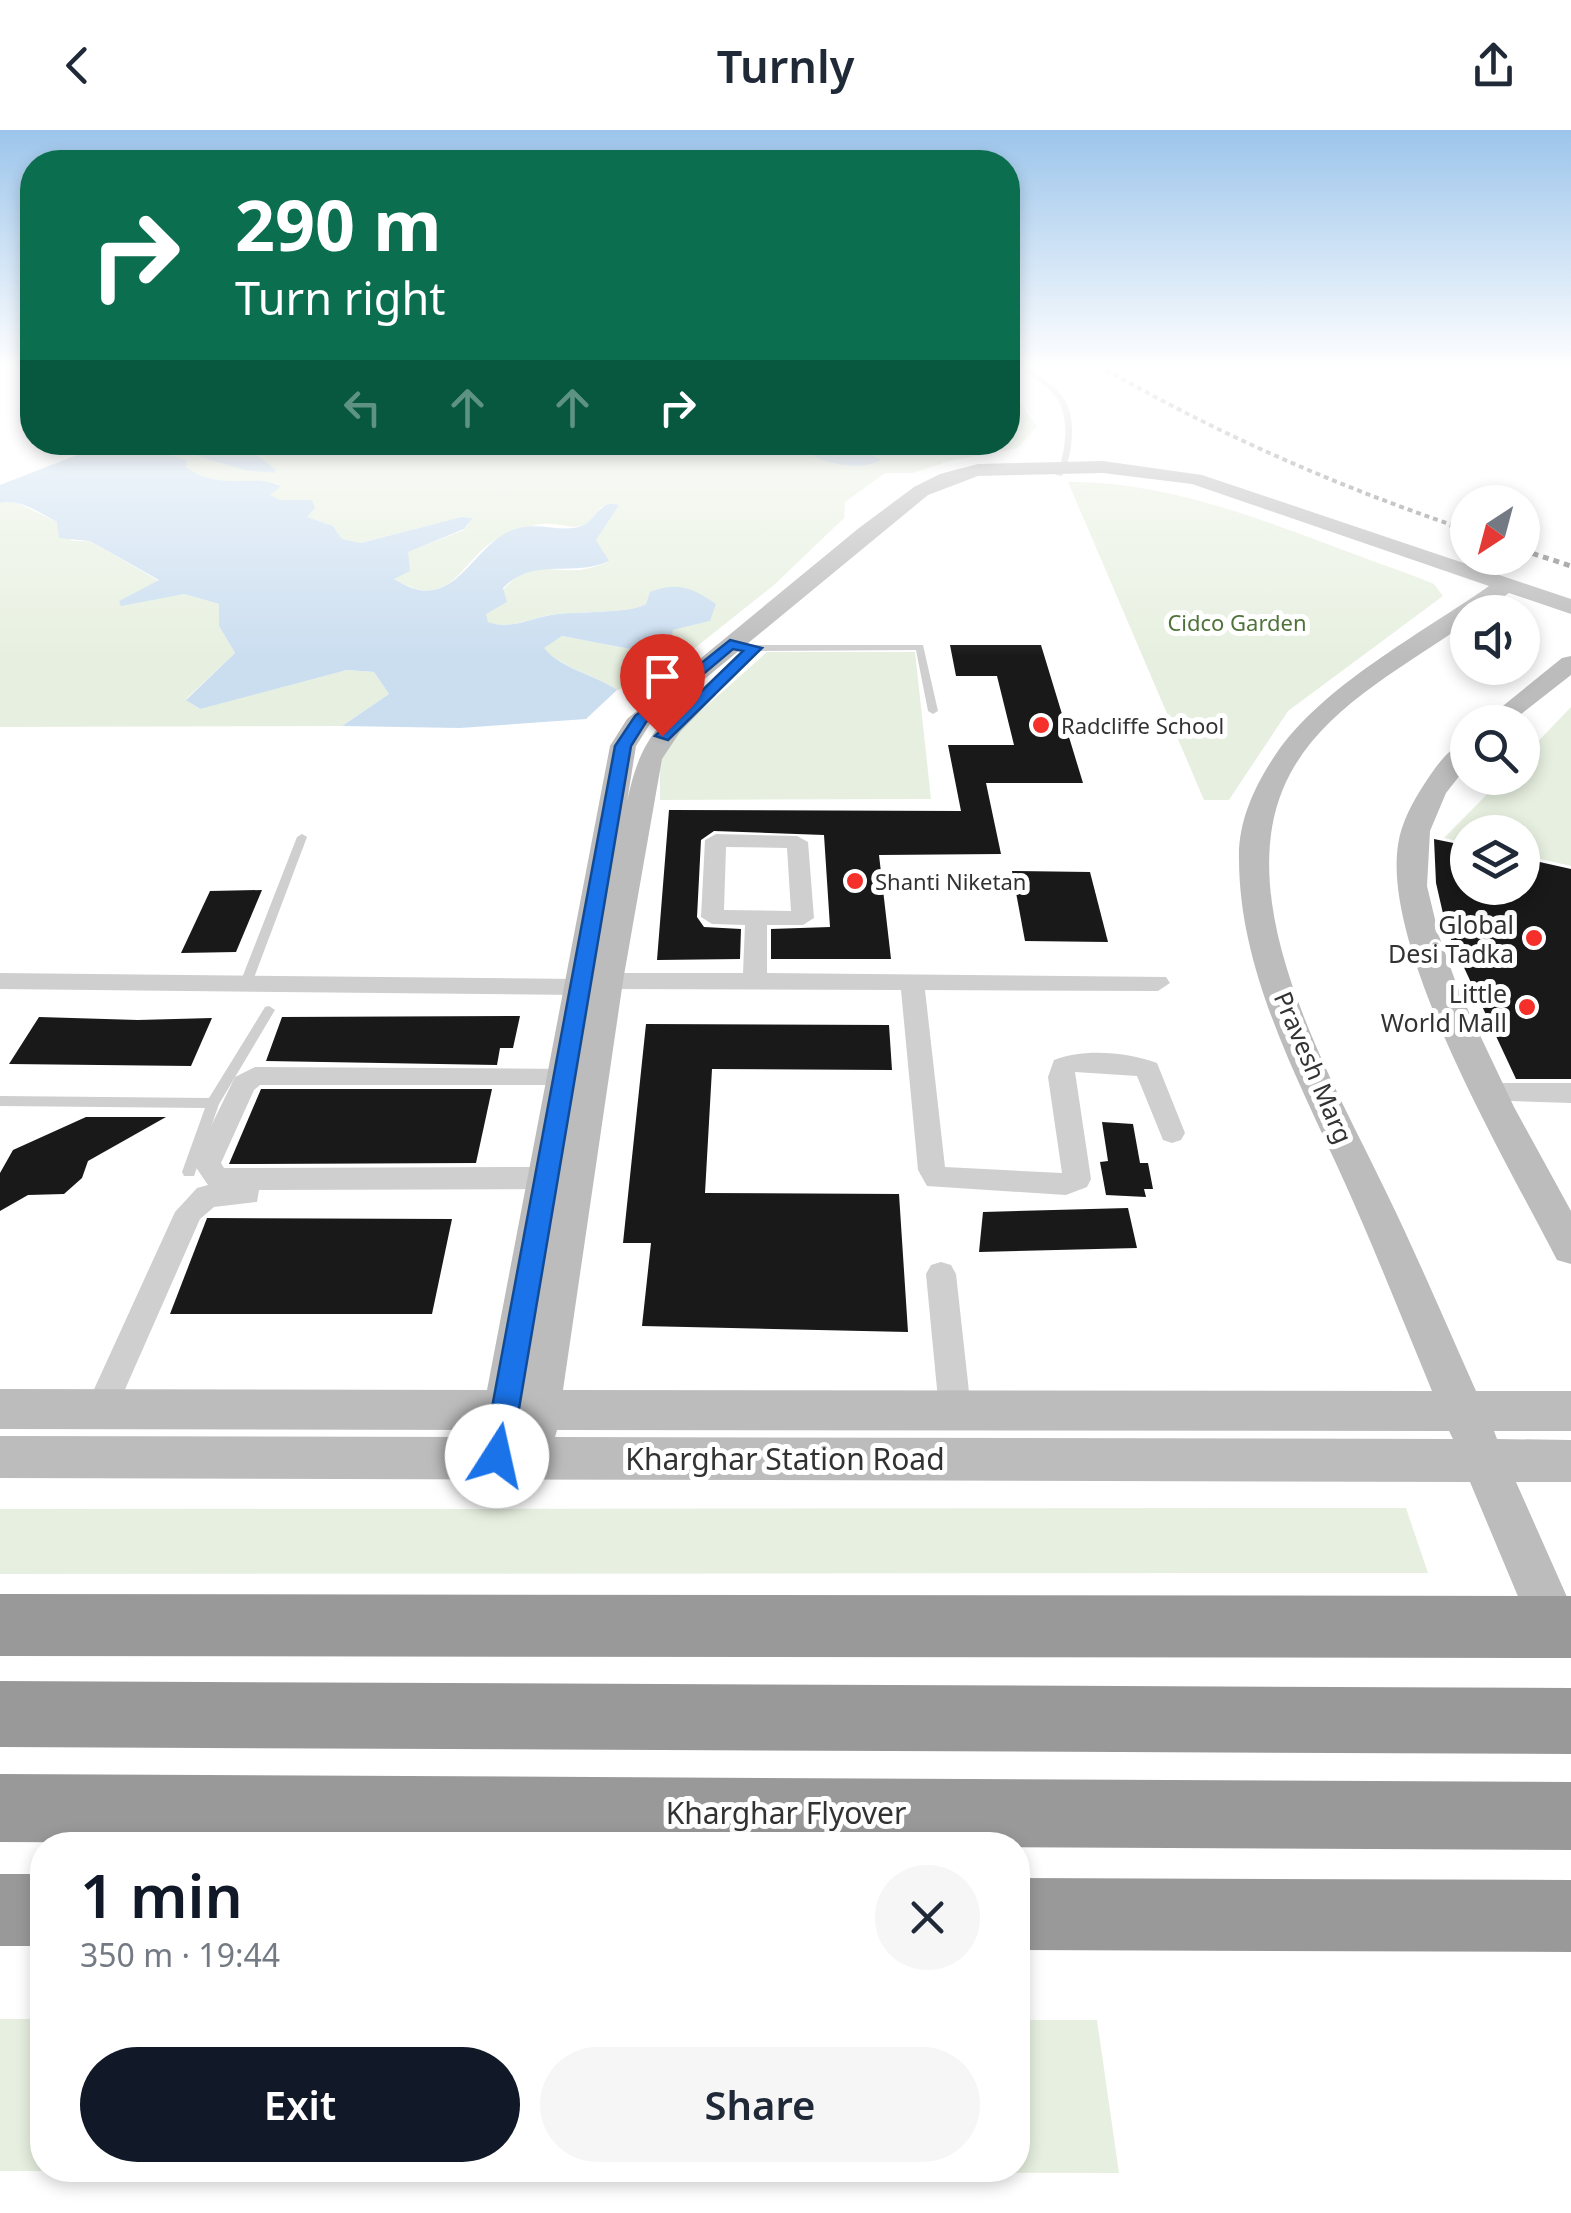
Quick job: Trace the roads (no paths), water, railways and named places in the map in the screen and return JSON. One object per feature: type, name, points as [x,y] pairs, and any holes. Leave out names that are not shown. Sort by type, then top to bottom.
[{"type":"highway","points":[[0,1625],[1563,1627]]},
{"type":"highway","points":[[0,1714],[1571,1721]]},
{"type":"highway","name":"Kharghar Flyover","points":[[0,1808],[1571,1816]]},
{"type":"highway","points":[[0,1910],[30,1910]]},
{"type":"highway","points":[[1030,1914],[1571,1916]]},
{"type":"street","points":[[522,1410],[545,1185],[564,1076],[593,984],[649,760],[670,727],[742,646],[921,491],[947,478],[978,470],[1146,470],[1195,479],[1499,589],[1571,620]]},
{"type":"street","points":[[1499,589],[1571,607]]},
{"type":"street","name":"Pravesh Marg","points":[[1499,589],[1331,706],[1306,729],[1269,784],[1253,853],[1254,893],[1262,936],[1286,1000],[1485,1461],[1563,1627]]},
{"type":"street","points":[[1517,705],[1571,662]]},
{"type":"street","points":[[1450,767],[1426,799],[1411,850],[1416,912],[1445,995],[1490,1094],[1571,1248]]},
{"type":"street","points":[[716,840],[796,842],[803,918],[756,918],[712,917],[716,840]]},
{"type":"street","points":[[755,982],[756,918]]},
{"type":"street","points":[[0,981],[1158,983]]},
{"type":"street","points":[[513,1456],[593,984]]},
{"type":"street","points":[[912,984],[932,1170],[937,1178],[1066,1184],[1077,1179],[1060,1077],[1063,1067],[1073,1064],[1135,1065],[1148,1070],[1172,1133]]},
{"type":"street","points":[[545,1185],[222,1179],[213,1175],[207,1163],[244,1084],[255,1076],[564,1076]]},
{"type":"street","points":[[1490,1094],[1571,1093]]},
{"type":"street","points":[[101,1409],[184,1223],[207,1196],[545,1185]]},
{"type":"street","points":[[941,1274],[955,1410]]},
{"type":"street","name":"Kharghar Station Road","points":[[0,1409],[1571,1411]]},
{"type":"street","name":"Kharghar Station Road","points":[[0,1457],[1571,1461]]},
{"type":"lane","points":[[1062,471],[1063,462]]},
{"type":"lane","points":[[742,646],[920,647],[933,711]]},
{"type":"lane","points":[[246,983],[302,837]]},
{"type":"lane","points":[[189,1172],[213,1102],[269,1010]]},
{"type":"lane","points":[[0,1101],[213,1102]]},
{"type":"water","points":[[59,462],[187,462],[186,467],[212,479],[281,486],[270,495],[280,500],[312,500],[315,508],[307,517],[333,526],[342,539],[361,543],[461,517],[473,518],[464,529],[408,552],[410,571],[394,579],[416,589],[434,590],[449,584],[502,535],[535,526],[574,528],[586,523],[602,507],[619,505],[596,540],[609,561],[581,568],[540,570],[515,578],[503,588],[507,602],[486,614],[488,622],[512,624],[551,615],[638,607],[646,604],[650,592],[669,587],[693,590],[716,604],[710,621],[673,630],[670,646],[646,652],[562,636],[544,648],[559,661],[617,690],[586,719],[460,728],[342,726],[389,694],[374,672],[347,670],[200,709],[186,700],[235,653],[219,626],[219,604],[184,594],[121,606],[119,601],[159,580],[90,541],[59,538],[57,522],[37,511],[22,504],[0,503],[0,485]]},
{"type":"water","points":[[218,462],[266,462],[276,470],[274,473]]},
{"type":"water","points":[[833,462],[876,462],[861,466]]},
{"type":"railway","points":[[1291,462],[1450,524]]},
{"type":"railway","points":[[1540,556],[1571,566]]},
{"type":"place","name":"Radcliffe School","points":[[1041,725]]},
{"type":"place","name":"Shanti Niketan","points":[[855,881]]},
{"type":"place","name":"Global Desi Tadka","points":[[1534,938]]},
{"type":"place","name":"Little World Mall","points":[[1527,1007]]},
{"type":"park label","name":"Cidco Garden","points":[[1237,622]]}]
